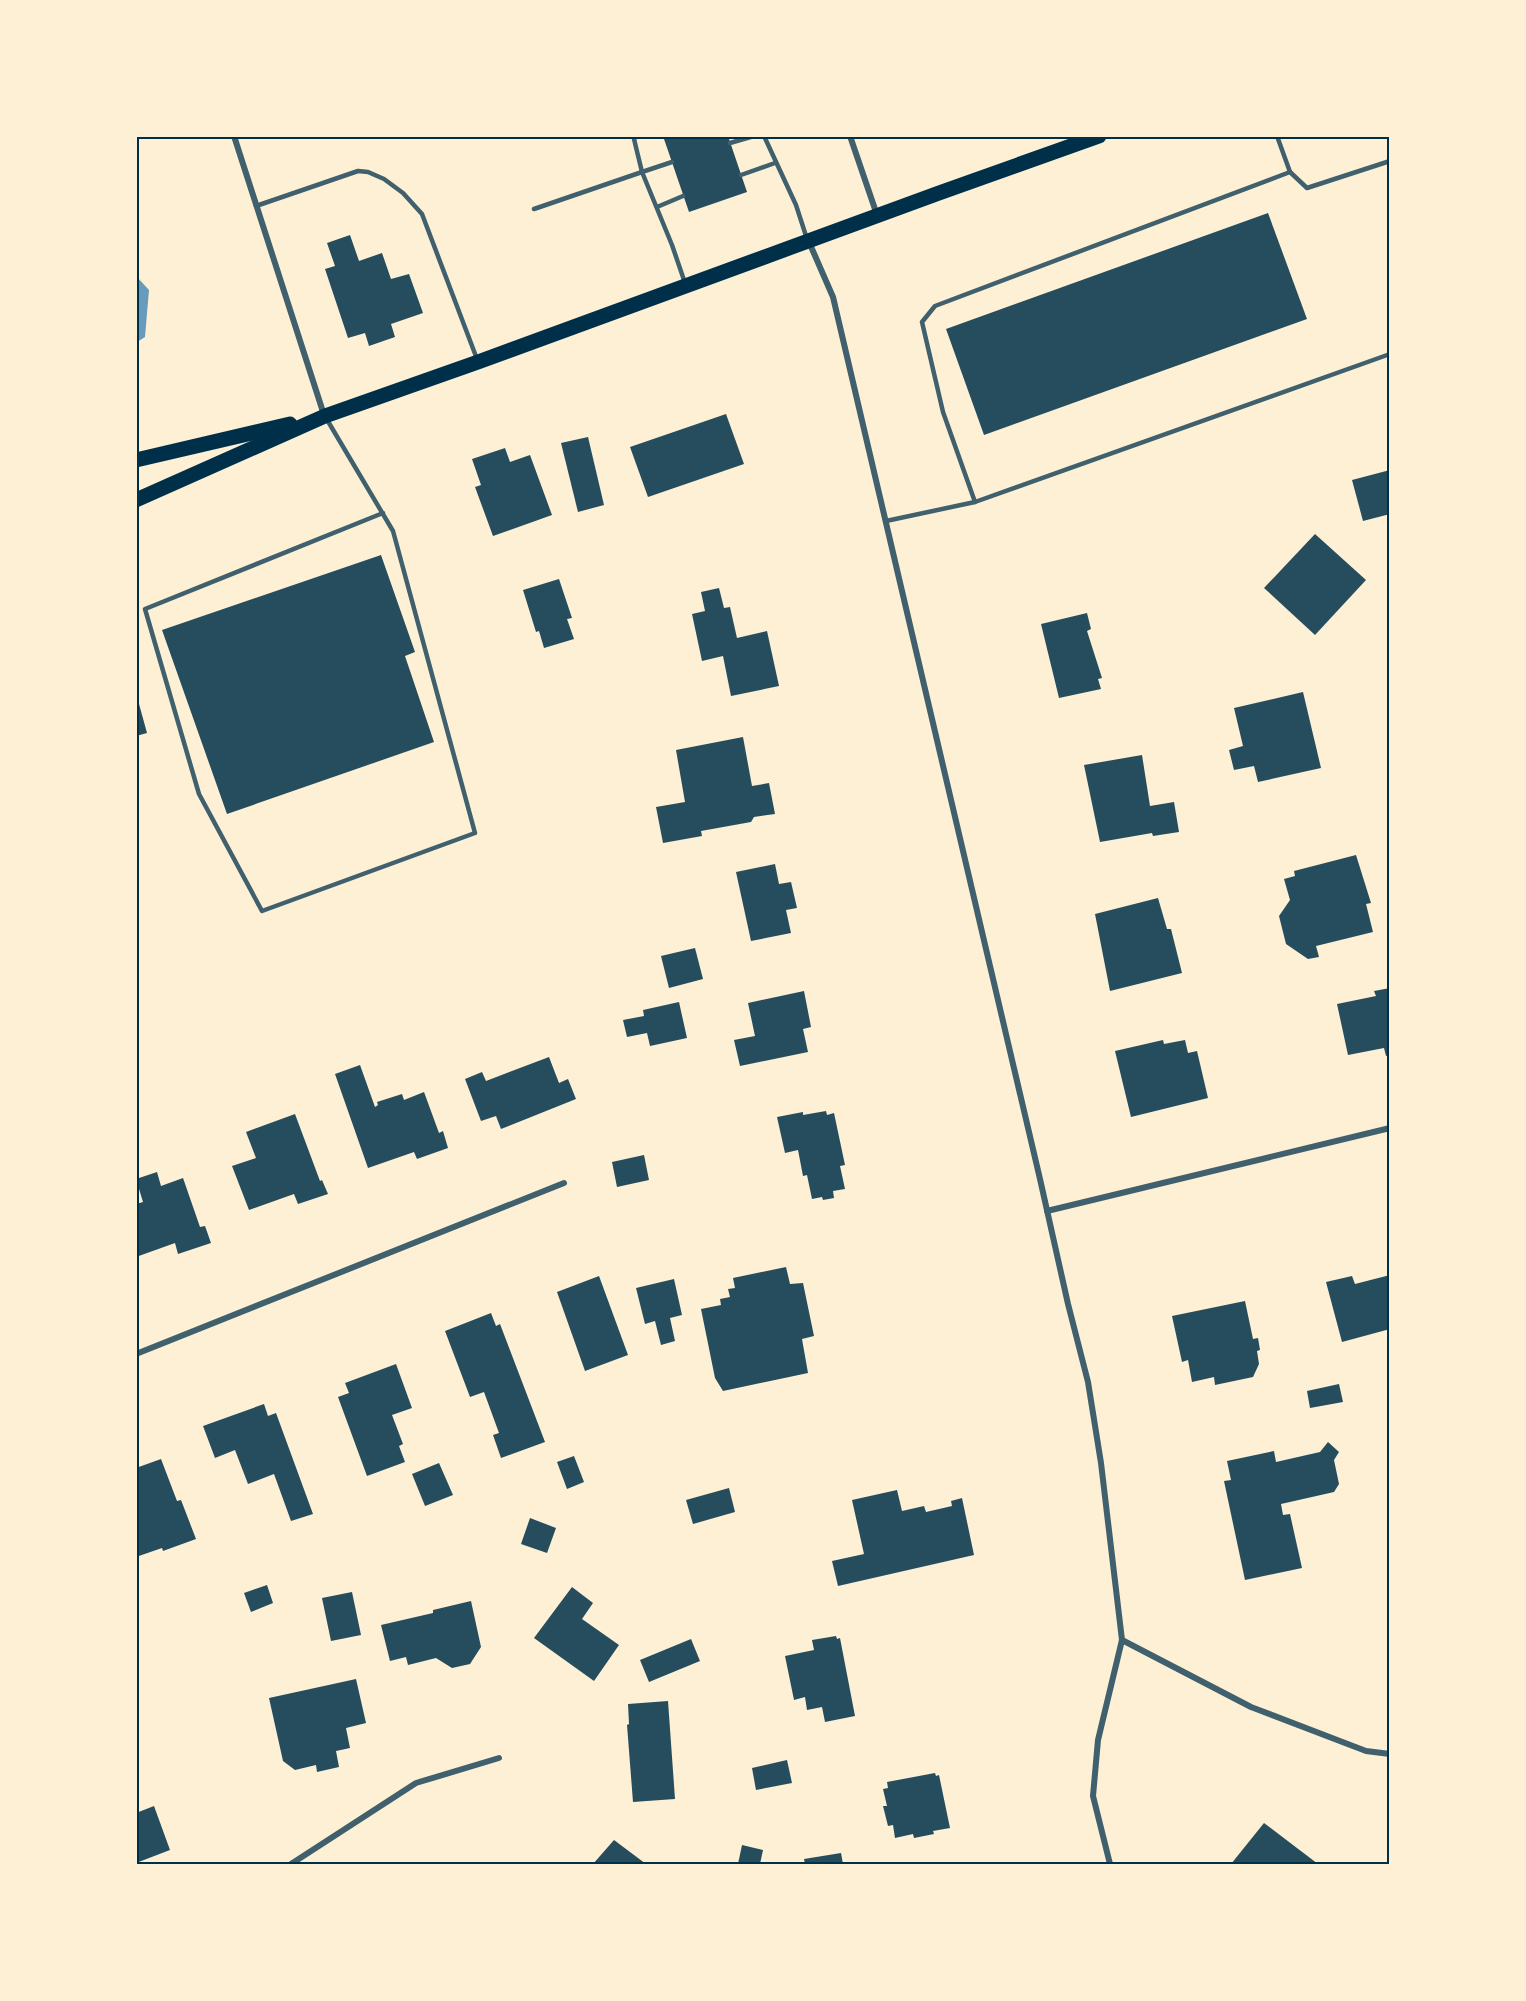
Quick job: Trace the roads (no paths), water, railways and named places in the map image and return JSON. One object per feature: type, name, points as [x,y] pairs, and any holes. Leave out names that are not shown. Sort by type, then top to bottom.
[{"type":"main road","points":[[136,500],[325,416],[1099,136]]},
{"type":"main road","points":[[136,460],[325,416]]},
{"type":"street","points":[[234,136],[325,416]]},
{"type":"street","points":[[850,136],[877,215]]},
{"type":"street","points":[[808,242],[833,297],[1088,1382],[1101,1463],[1122,1641],[1098,1740],[1094,1796],[1110,1864]]},
{"type":"street","points":[[1047,1211],[1389,1128]]},
{"type":"street","points":[[136,1354],[564,1183]]},
{"type":"street","points":[[1122,1641],[1251,1707],[1366,1751],[1389,1754]]},
{"type":"street","points":[[291,1864],[416,1783],[499,1758]]},
{"type":"lane","points":[[637,136],[634,139],[642,172],[686,286]]},
{"type":"lane","points":[[730,143],[754,136]]},
{"type":"lane","points":[[764,136],[796,205],[808,242]]},
{"type":"lane","points":[[1277,136],[1290,172],[1307,188],[1389,161]]},
{"type":"lane","points":[[534,208],[672,162]]},
{"type":"lane","points":[[741,175],[775,163]]},
{"type":"lane","points":[[256,206],[358,171],[368,172],[403,193],[422,213],[478,362]]},
{"type":"lane","points":[[975,502],[944,412],[922,322],[934,306],[1290,172]]},
{"type":"lane","points":[[657,207],[683,196]]},
{"type":"lane","points":[[886,521],[975,502],[1389,354]]},
{"type":"lane","points":[[325,416],[383,513],[393,531],[475,833],[262,911],[199,794],[145,609],[383,513]]},
{"type":"water","points":[[137,277],[149,290],[145,337],[137,342]]}]
